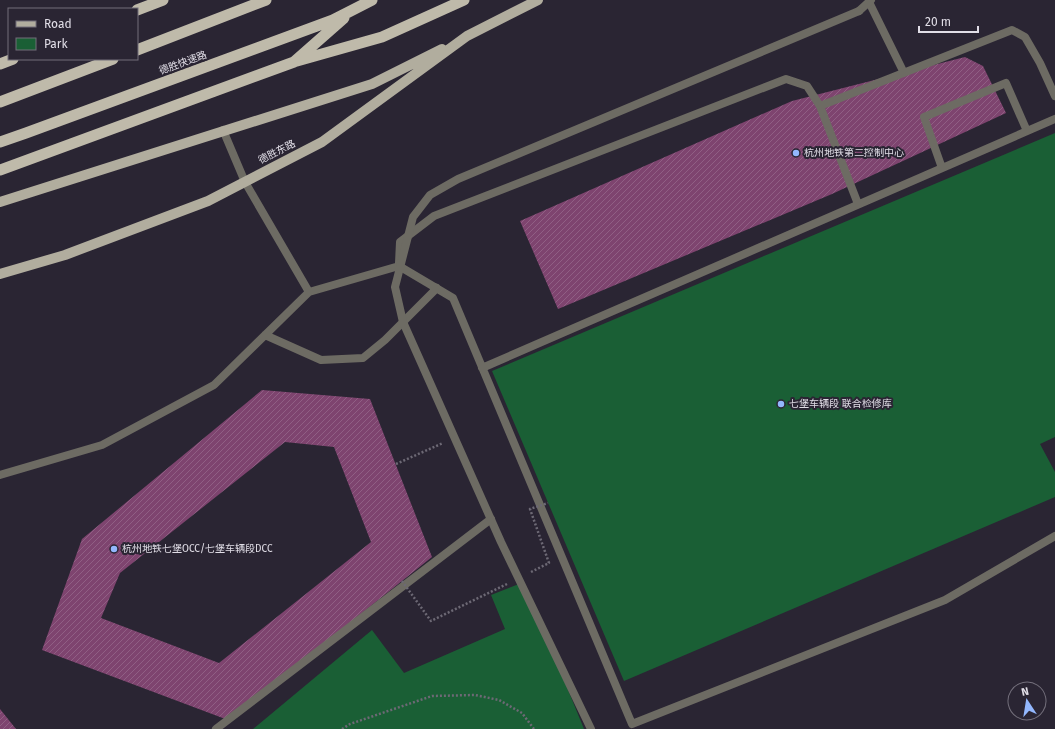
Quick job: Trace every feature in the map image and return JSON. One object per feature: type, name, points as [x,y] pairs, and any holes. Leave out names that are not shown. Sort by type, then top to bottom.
[{"type":"highway","points":[[138,10],[163,0]]},
{"type":"highway","points":[[138,50],[266,0]]},
{"type":"highway","name":"德胜快速路","points":[[0,142],[34,131],[333,20],[372,0]]},
{"type":"highway","points":[[0,170],[294,62],[382,38],[464,0]]},
{"type":"highway","points":[[294,62],[357,7]]},
{"type":"highway","points":[[0,64],[10,60]]},
{"type":"highway","points":[[0,102],[110,60]]},
{"type":"main road","name":"德胜东路","points":[[0,274],[65,255],[208,201],[322,142],[467,36],[538,0]]},
{"type":"main road","points":[[0,202],[223,130],[372,84],[467,36]]},
{"type":"street","points":[[591,729],[491,519],[403,322],[395,287],[413,216],[430,195],[458,179],[859,11],[870,1],[904,73]]},
{"type":"street","points":[[820,106],[1012,30],[1025,37],[1040,63],[1055,96]]},
{"type":"street","points":[[399,266],[400,242],[434,216],[786,79],[807,86],[820,106],[858,204]]},
{"type":"street","points":[[942,168],[924,117],[1006,83],[1027,131]]},
{"type":"street","points":[[482,368],[1055,119]]},
{"type":"street","points":[[223,130],[245,182],[309,292]]},
{"type":"street","points":[[0,475],[102,445],[214,385],[309,292],[399,266],[453,298],[632,724],[945,600],[1055,536]]},
{"type":"street","points":[[265,335],[322,360],[363,358],[385,340],[437,288]]},
{"type":"street","points":[[216,729],[491,519]]},
{"type":"path","points":[[396,464],[454,438]]},
{"type":"path","points":[[528,574],[549,563],[530,510],[548,503]]},
{"type":"path","points":[[402,581],[431,621],[508,584]]},
{"type":"path","points":[[342,729],[350,724],[432,696],[475,695],[499,700],[522,713],[534,729]]},
{"type":"green space","name":"七堡车辆段 联合检修库","points":[[1055,133],[1055,437],[1040,444],[1055,472],[1055,497],[624,681],[492,371]]},
{"type":"green space","points":[[524,582],[584,729],[253,729],[372,630],[404,673],[505,629],[491,595]]},
{"type":"building","name":"杭州地铁第二控制中心","points":[[965,57],[983,66],[1006,113],[832,194],[558,309],[520,221],[792,101]]},
{"type":"building","name":"杭州地铁七堡OCC/七堡车辆段DCC","points":[[262,390],[370,399],[432,557],[228,720],[42,650],[82,539]],"holes":[[[285,442],[334,447],[371,542],[219,663],[101,618],[120,573]]]},
{"type":"building","points":[[0,709],[16,729],[0,729]]},
{"type":"place","name":"杭州地铁第二控制中心","points":[[796,153]]},
{"type":"place","name":"七堡车辆段 联合检修库","points":[[781,404]]},
{"type":"place","name":"杭州地铁七堡OCC/七堡车辆段DCC","points":[[114,549]]}]
